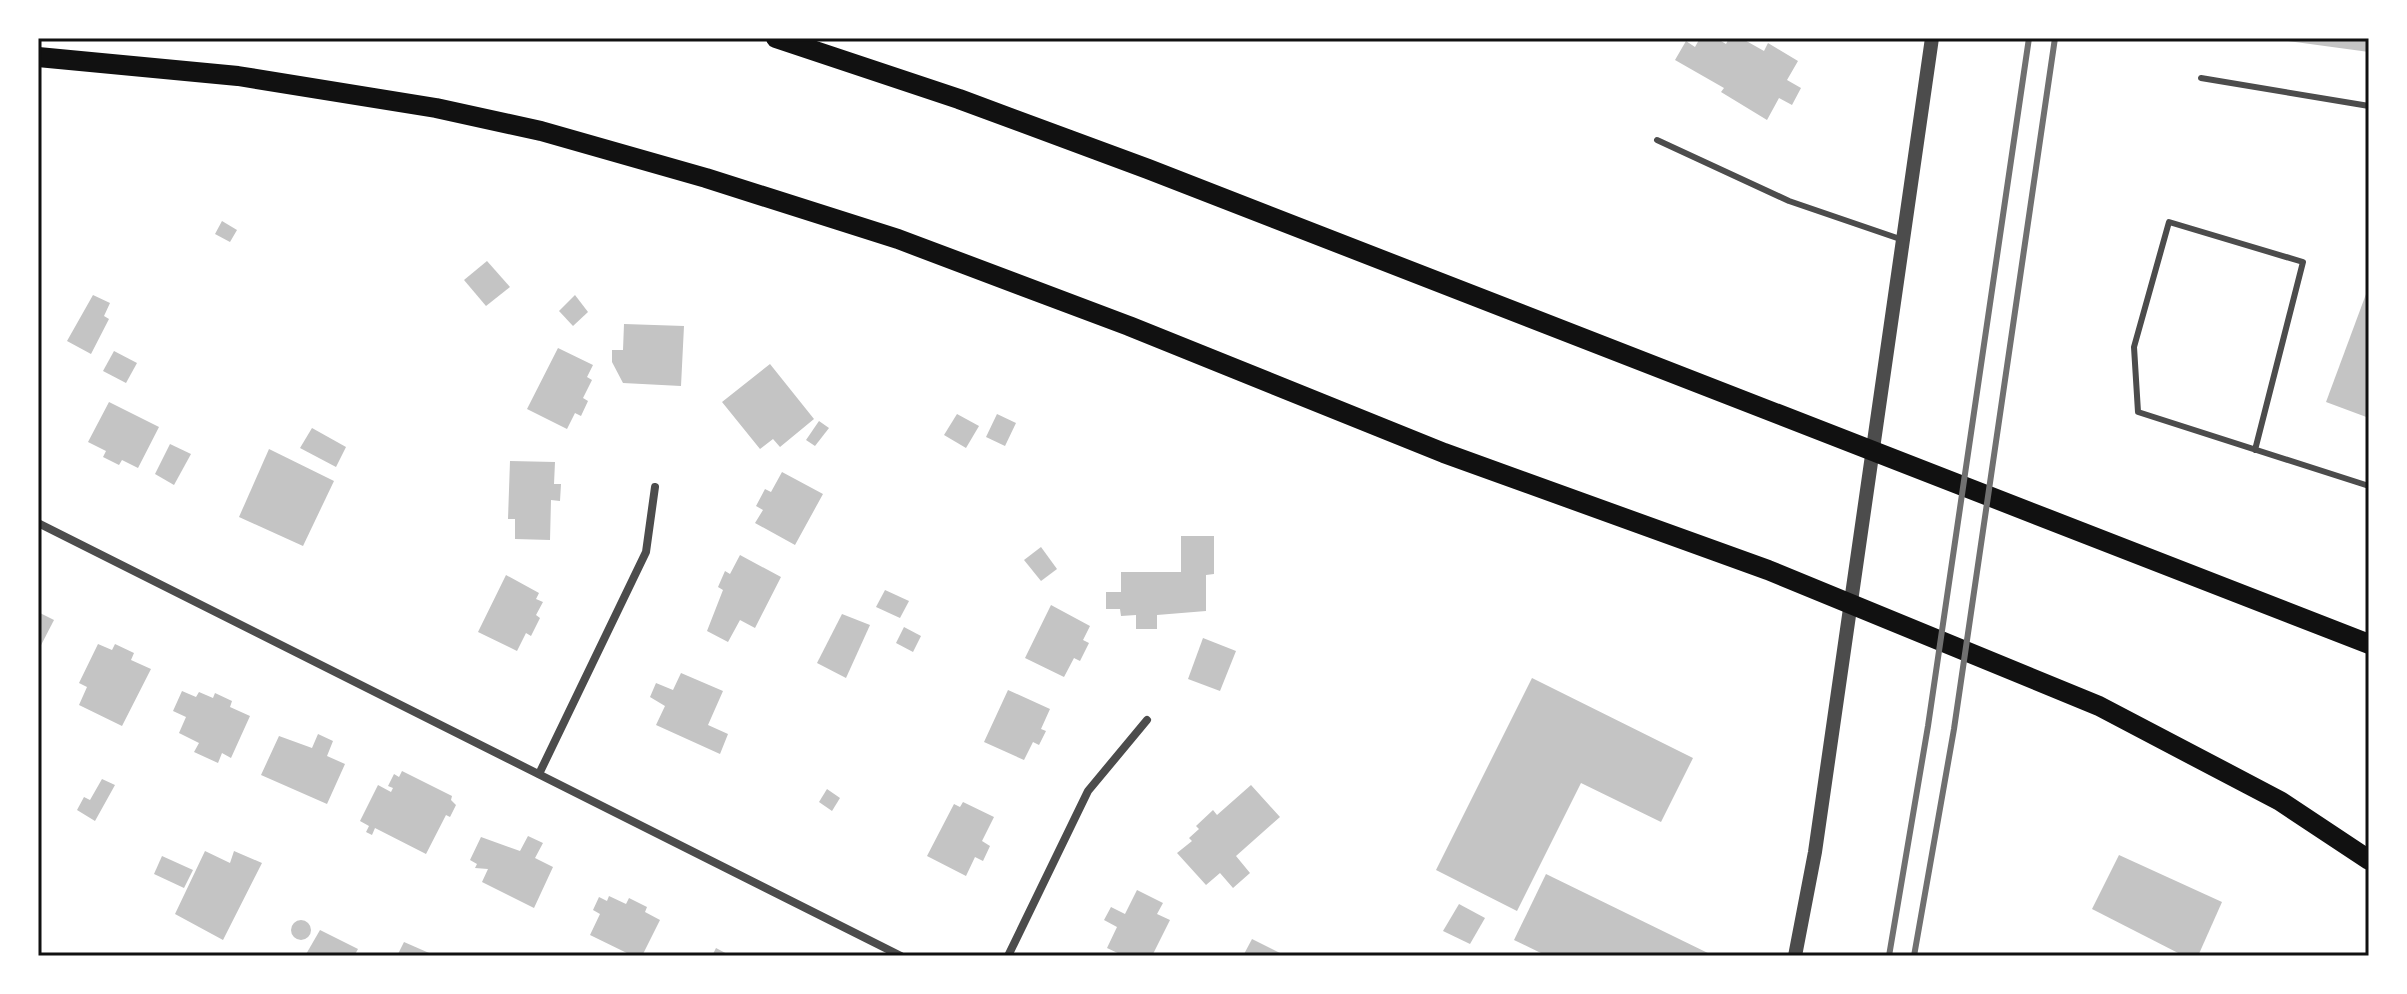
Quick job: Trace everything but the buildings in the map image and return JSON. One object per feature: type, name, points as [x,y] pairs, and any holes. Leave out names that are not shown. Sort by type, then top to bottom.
[{"type":"main road","points":[[776,38],[1046,131],[1483,302],[1792,417],[2369,644]]},
{"type":"main road","points":[[38,57],[238,76],[361,94],[541,131],[706,178],[898,239],[1444,453],[1768,570],[2099,706],[2280,801],[2369,860]]},
{"type":"street","points":[[1795,956],[1815,852],[1932,38]]},
{"type":"street","points":[[539,774],[646,552],[655,487]]},
{"type":"street","points":[[38,523],[901,956]]},
{"type":"street","points":[[1008,956],[1088,791],[1147,720]]},
{"type":"lane","points":[[2201,78],[2369,106]]},
{"type":"lane","points":[[1657,140],[1789,201],[1903,240]]},
{"type":"lane","points":[[2255,450],[2303,262],[2169,222],[2134,347],[2138,412],[2255,450],[2369,486]]},
{"type":"railway","points":[[1889,956],[1928,726],[2029,38]]},
{"type":"railway","points":[[1914,956],[1954,729],[2055,38]]}]
